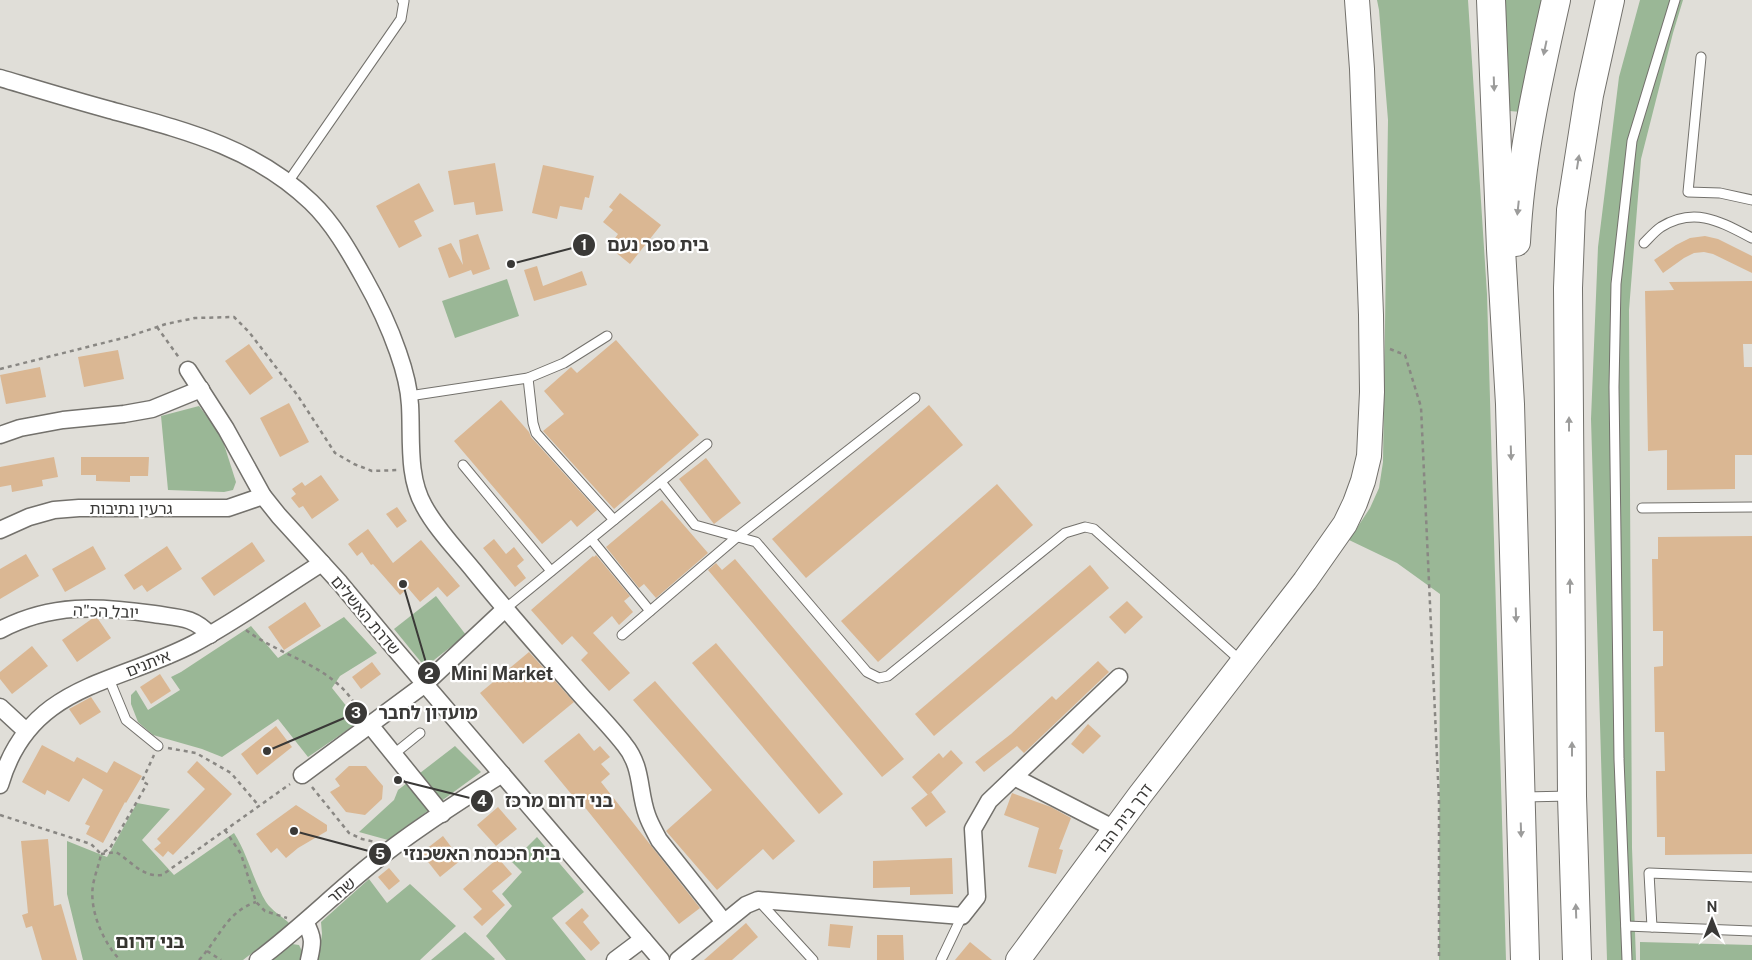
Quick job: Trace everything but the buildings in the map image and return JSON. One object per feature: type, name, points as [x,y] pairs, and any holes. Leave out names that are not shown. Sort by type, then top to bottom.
[{"type":"highway","points":[[1490,0],[1510,404],[1525,960]]},
{"type":"highway","points":[[1510,404],[1518,210],[1528,131],[1556,0]]},
{"type":"highway","points":[[1577,960],[1572,796],[1568,288],[1571,210],[1589,95],[1610,0]]},
{"type":"street","name":"דרך בית הבד","points":[[1018,960],[1115,829],[1326,552],[1345,524],[1363,481],[1369,456],[1371,342],[1362,70],[1357,0]]},
{"type":"street","points":[[0,78],[178,128],[217,142],[248,157],[288,182],[312,203],[334,230],[354,261],[392,335],[406,376],[409,396],[413,470],[417,491],[424,506],[436,526],[505,609],[626,746],[640,775],[646,814],[651,826],[659,840],[724,922]]},
{"type":"street","name":"שדרת האשלים","points":[[188,370],[226,429],[263,496],[279,516],[322,563],[661,960]]},
{"type":"street","points":[[0,435],[20,428],[63,420],[124,414],[152,409],[201,389]]},
{"type":"street","name":"גרעין נתיבות","points":[[0,530],[29,517],[54,510],[79,508],[228,508],[263,496]]},
{"type":"street","name":"איתנים","points":[[0,785],[13,750],[26,731],[44,714],[66,698],[157,661],[210,635],[322,563]]},
{"type":"street","name":"יובל הכ\"ה","points":[[0,630],[35,616],[66,609],[92,607],[123,609],[186,619],[202,626],[210,635]]},
{"type":"street","points":[[302,775],[425,684],[505,609]]},
{"type":"street","points":[[678,960],[746,905],[758,900],[962,916],[977,897],[973,829],[989,801],[1119,677]]},
{"type":"street","points":[[0,707],[26,731]]},
{"type":"street","points":[[370,725],[442,814]]},
{"type":"street","name":"שחר","points":[[258,960],[394,847],[502,774]]},
{"type":"street","points":[[1014,777],[1115,829]]},
{"type":"street","points":[[305,922],[312,934],[309,960]]},
{"type":"street","points":[[614,960],[643,939]]},
{"type":"lane","points":[[288,182],[401,18],[404,2],[402,0]]},
{"type":"lane","points":[[1627,960],[1619,759],[1614,387],[1616,284],[1632,142],[1675,0]]},
{"type":"lane","points":[[1701,57],[1688,192],[1720,193],[1752,200]]},
{"type":"lane","points":[[1644,243],[1661,228],[1677,220],[1694,217],[1709,218],[1752,238]]},
{"type":"lane","points":[[409,396],[528,378],[564,363],[607,336]]},
{"type":"lane","points":[[528,378],[532,423],[536,433],[614,520]]},
{"type":"lane","points":[[622,635],[737,537],[915,398]]},
{"type":"lane","points":[[505,609],[707,444]]},
{"type":"lane","points":[[463,465],[551,572]]},
{"type":"lane","points":[[661,482],[695,525],[756,542],[867,672],[879,678],[888,676],[1064,533],[1086,527],[1094,529],[1236,670]]},
{"type":"lane","points":[[1642,508],[1752,507]]},
{"type":"lane","points":[[591,539],[650,611]]},
{"type":"lane","points":[[109,679],[126,720],[158,746]]},
{"type":"lane","points":[[394,754],[420,733]]},
{"type":"lane","points":[[1520,797],[1572,796]]},
{"type":"lane","points":[[1652,927],[1649,873],[1752,877]]},
{"type":"lane","points":[[758,900],[813,960]]},
{"type":"lane","points":[[941,960],[962,916]]},
{"type":"lane","points":[[1626,926],[1751,930]]},
{"type":"path","points":[[0,369],[127,337],[166,324],[195,318],[234,317],[249,332],[276,368],[335,453],[354,464],[372,471],[413,470]]},
{"type":"path","points":[[157,327],[188,370]]},
{"type":"path","points":[[1371,342],[1405,355],[1421,407],[1439,802],[1439,960]]},
{"type":"path","points":[[233,621],[261,641],[306,663],[341,686],[370,725]]},
{"type":"path","points":[[120,960],[102,936],[92,899],[93,885],[101,854],[110,848],[147,784],[142,781],[158,746],[196,753],[231,773],[258,806]]},
{"type":"path","points":[[0,815],[90,844],[101,854],[116,852],[145,873],[154,876],[162,875],[302,775],[349,833],[362,839],[394,847]]},
{"type":"path","points":[[225,830],[241,854],[256,902],[271,914],[305,922]]},
{"type":"path","points":[[199,960],[208,951],[234,914],[244,906],[256,902]]},
{"type":"path","points":[[208,951],[221,960]]},
{"type":"green space","points":[[1377,0],[1468,0],[1487,294],[1506,960],[1439,960],[1440,594],[1397,563],[1349,540],[1370,508],[1379,488],[1383,462],[1388,120]]},
{"type":"green space","points":[[1503,0],[1542,0],[1530,49],[1522,112],[1509,111]]},
{"type":"green space","points":[[1640,0],[1683,0],[1641,159],[1629,310],[1632,848],[1636,960],[1607,960],[1591,419],[1598,247],[1619,77]]},
{"type":"green space","points":[[507,279],[519,316],[455,338],[442,301]]},
{"type":"green space","points":[[199,406],[221,435],[236,482],[233,490],[224,492],[168,490],[161,416]]},
{"type":"green space","points":[[436,596],[466,635],[425,667],[394,629]]},
{"type":"green space","points":[[344,617],[377,653],[340,676],[332,688],[359,722],[308,757],[278,719],[222,757],[202,749],[153,735],[138,722],[131,704],[131,695],[136,690],[148,710],[180,690],[171,677],[251,626],[278,658]]},
{"type":"green space","points":[[455,746],[481,772],[388,840],[359,832],[394,800],[398,790]]},
{"type":"green space","points":[[137,803],[170,809],[142,840],[174,875],[234,833],[266,902],[290,924],[243,960],[83,960],[67,894],[67,841],[107,857]]},
{"type":"green space","points":[[537,837],[584,892],[552,918],[586,960],[506,960],[486,936],[512,906],[502,894],[522,872],[512,862]]},
{"type":"green space","points":[[369,879],[387,903],[410,884],[456,926],[420,960],[318,960],[322,934],[321,922]]},
{"type":"green space","points":[[465,932],[495,959],[431,960]]},
{"type":"green space","points":[[1640,942],[1752,945],[1752,960],[1640,960]]},
{"type":"green space","points":[[292,944],[299,945],[302,951],[301,960],[272,960]]},
{"type":"place","name":"בית ספר נעם","points":[[511,264]]},
{"type":"place","name":"Mini Market","points":[[403,584]]},
{"type":"place","name":"מועדון לחבר","points":[[267,751]]},
{"type":"place","name":"בני דרום מרכז","points":[[398,780]]},
{"type":"place","name":"בית הכנסת האשכנזי","points":[[294,831]]},
{"type":"district","name":"בני דרום","points":[[150,941]]}]
